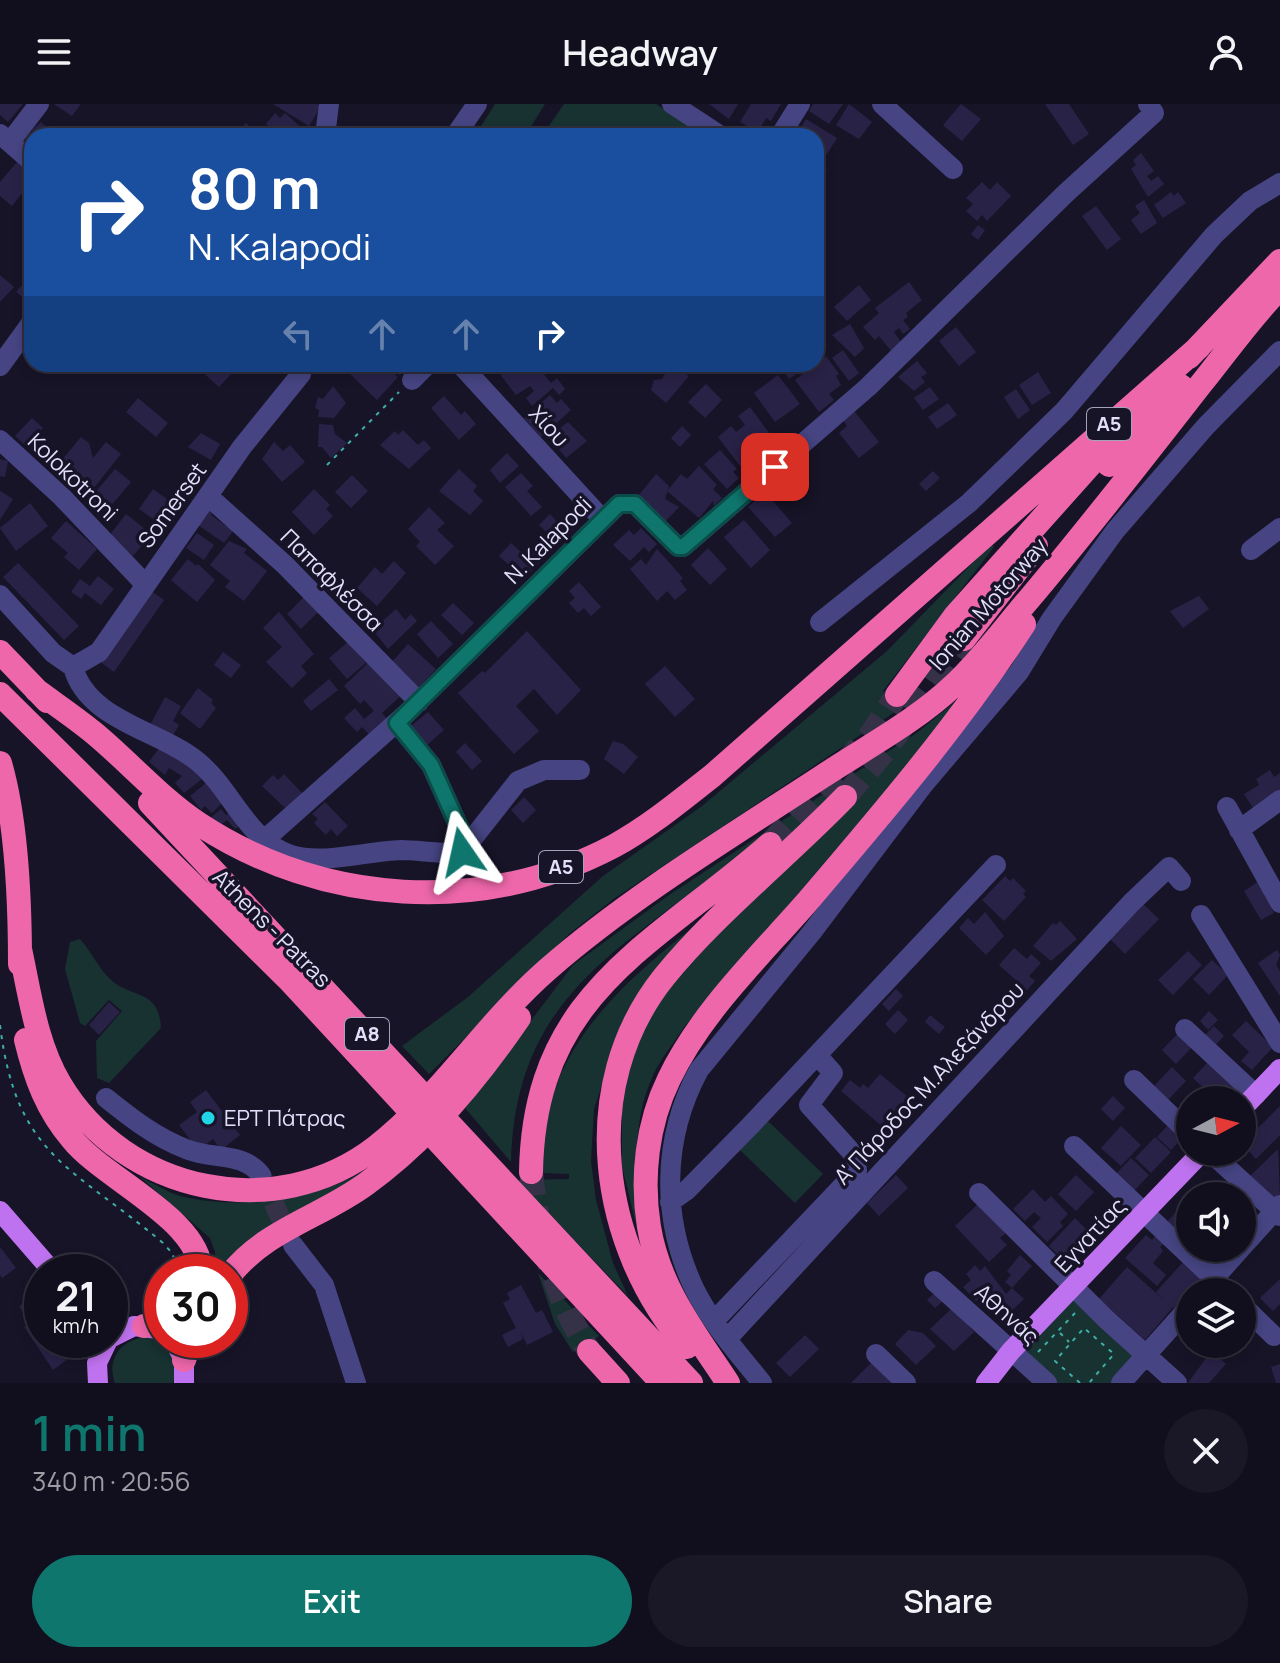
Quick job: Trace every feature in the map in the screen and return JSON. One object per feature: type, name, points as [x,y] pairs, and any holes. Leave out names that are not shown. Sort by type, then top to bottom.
[{"type":"highway","name":"Α5","points":[[0,652],[36,690],[95,734],[164,800],[201,825],[286,869],[331,883],[415,893],[458,892],[539,876],[614,846],[691,792],[811,692],[1199,347],[1280,261]]},
{"type":"highway","points":[[964,639],[1083,493],[1201,364],[1274,294]]},
{"type":"highway","name":"Ionian Motorway","points":[[384,1155],[522,1013],[588,937],[703,856],[904,724],[955,684],[1077,542],[1274,294]]},
{"type":"highway","points":[[897,695],[1003,560],[1199,347]]},
{"type":"highway","points":[[725,1383],[684,1321],[664,1280],[649,1227],[646,1175],[649,1144],[668,1079],[690,1041],[720,1002],[872,826],[998,665],[1077,542]]},
{"type":"highway","name":"Athens - Patras","points":[[36,690],[163,816],[691,1383]]},
{"type":"highway","name":"Athens - Patras","points":[[0,694],[291,982],[662,1383]]},
{"type":"highway","points":[[0,763],[10,814],[23,1031],[47,1104],[72,1140],[95,1162],[185,1232],[197,1254]]},
{"type":"highway","points":[[725,1383],[668,1325],[629,1254],[610,1179],[612,1101],[634,1029],[662,980],[845,797]]},
{"type":"highway","points":[[531,1172],[538,1098],[548,1068],[588,1000],[656,936],[770,844]]},
{"type":"highway","points":[[20,949],[39,1033],[62,1088],[106,1140],[140,1164],[191,1184],[218,1189],[264,1190],[331,1173],[384,1155]]},
{"type":"highway","points":[[248,1258],[265,1241],[347,1197],[384,1155]]},
{"type":"highway","points":[[589,1351],[618,1383]]},
{"type":"main road","points":[[1256,1095],[1280,1069]]},
{"type":"main road","name":"Εγνατίας","points":[[986,1383],[1019,1357],[1080,1294],[1144,1212],[1188,1166]]},
{"type":"main road","points":[[0,1211],[37,1254]]},
{"type":"main road","name":"Εγνατίας","points":[[973,1383],[1019,1357]]},
{"type":"main road","points":[[98,1383],[112,1358]]},
{"type":"street","points":[[24,155],[5,138],[39,104]]},
{"type":"street","points":[[326,128],[329,104]]},
{"type":"street","points":[[460,128],[477,104]]},
{"type":"street","points":[[672,104],[709,128]]},
{"type":"street","points":[[785,128],[800,104]]},
{"type":"street","points":[[882,104],[953,169]]},
{"type":"street","name":"N. Kalapodi","points":[[263,841],[397,723],[619,504],[632,502],[678,547],[683,547],[868,387],[1151,108]]},
{"type":"street","points":[[820,622],[969,503],[1064,411],[1214,235],[1250,201],[1280,183]]},
{"type":"street","points":[[0,366],[24,333]]},
{"type":"street","points":[[762,1383],[714,1321],[687,1268],[670,1202],[673,1142],[686,1094],[699,1070],[812,932],[924,784],[1019,672],[1052,618],[1115,531],[1206,426],[1280,351]]},
{"type":"street","name":"Somerset","points":[[73,667],[99,652],[208,496],[303,372]]},
{"type":"street","points":[[412,380],[420,372]]},
{"type":"street","name":"Χίου","points":[[467,372],[603,520]]},
{"type":"street","name":"Kolokotroni","points":[[0,440],[62,497],[145,584]]},
{"type":"street","name":"Παπαφλέσσα","points":[[208,496],[285,565],[419,702]]},
{"type":"street","points":[[1251,550],[1280,528]]},
{"type":"street","points":[[0,595],[53,653],[73,667],[84,689],[109,711],[199,762],[263,841],[305,858],[383,851],[451,853],[468,847],[518,781],[544,770],[580,770]]},
{"type":"street","points":[[397,723],[431,765],[468,847]]},
{"type":"street","points":[[1239,830],[1280,800]]},
{"type":"street","points":[[1227,807],[1280,903]]},
{"type":"street","points":[[670,1202],[687,1190],[818,1056],[996,865]]},
{"type":"street","name":"Α' Πάροδος Μ.Αλεξάνδρου","points":[[727,1339],[1132,902],[1165,869],[1177,875]]},
{"type":"street","points":[[1201,915],[1280,1043]]},
{"type":"street","points":[[1185,1029],[1235,1086]]},
{"type":"street","points":[[714,1321],[857,1171],[856,1157],[809,1105],[833,1073],[818,1056]]},
{"type":"street","points":[[1134,1080],[1176,1120]]},
{"type":"street","points":[[106,1098],[164,1139],[189,1151],[243,1160],[253,1165],[261,1175]]},
{"type":"street","points":[[1074,1146],[1144,1212],[1206,1278]]},
{"type":"street","points":[[1226,1166],[1278,1211],[1256,1234]]},
{"type":"street","points":[[979,1193],[1080,1294],[1177,1383]]},
{"type":"street","points":[[293,1245],[324,1285],[356,1383]]},
{"type":"street","name":"Αθηνάς","points":[[934,1281],[1047,1383]]},
{"type":"street","points":[[1256,1319],[1274,1336]]},
{"type":"street","points":[[1121,1383],[1176,1322]]},
{"type":"street","points":[[876,1354],[906,1383]]},
{"type":"path","points":[[327,465],[412,380]]},
{"type":"path","points":[[1019,1357],[1058,1331],[1080,1294]]},
{"type":"path","points":[[128,1330],[144,1314]]},
{"type":"path","points":[[1080,1383],[1055,1361],[1084,1328],[1114,1354],[1092,1382]]},
{"type":"path","points":[[1058,1331],[1070,1343]]},
{"type":"path","points":[[1069,1383],[1074,1377]]},
{"type":"green space","points":[[495,104],[545,104],[530,128],[480,128]]},
{"type":"green space","points":[[564,104],[656,104],[694,128],[548,128]]},
{"type":"green space","points":[[991,544],[994,547],[883,691],[901,708],[615,898],[569,934],[429,1074],[402,1046],[468,997],[603,876],[702,806],[887,651]]},
{"type":"green space","points":[[978,683],[685,1026],[657,1067],[646,1095],[637,1141],[637,1188],[644,1258],[622,1166],[622,1110],[631,1058],[658,999],[782,851],[718,878],[684,898],[614,952],[565,1001],[532,1056],[521,1088],[511,1162],[465,1108],[573,965],[669,895],[918,732]]},
{"type":"green space","points":[[730,898],[618,1036],[594,1109],[591,1161],[596,1200],[613,1263],[628,1296],[517,1180],[569,1179],[569,1174],[543,1173],[545,1127],[556,1085],[575,1047],[600,1013],[629,982]]},
{"type":"green space","points":[[80,939],[111,980],[144,996],[159,1016],[161,1028],[109,1083],[97,1078],[96,1041],[122,1011],[109,1000],[85,1026],[80,1023],[65,969],[70,942]]},
{"type":"green space","points":[[768,1121],[823,1174],[795,1203],[740,1150]]},
{"type":"green space","points":[[362,1172],[363,1176],[247,1254],[215,1254],[210,1238],[140,1177],[180,1196],[225,1202],[297,1196],[342,1182]]},
{"type":"green space","points":[[538,1273],[599,1336],[573,1352],[555,1324]]},
{"type":"green space","points":[[1074,1287],[1145,1356],[1121,1383],[1047,1383],[1011,1351]]},
{"type":"green space","points":[[144,1337],[144,1358],[172,1358],[173,1383],[115,1383],[114,1359],[128,1358],[128,1343]]},
{"type":"building","points":[[0,104],[23,104],[8,122],[0,115]]},
{"type":"building","points":[[54,104],[81,104],[72,116]]},
{"type":"building","points":[[273,104],[317,104],[321,106],[309,126]]},
{"type":"building","points":[[709,104],[738,104],[729,119]]},
{"type":"building","points":[[751,104],[781,104],[771,121],[766,118],[760,128],[751,128],[740,122]]},
{"type":"building","points":[[813,104],[843,104],[829,124],[809,111]]},
{"type":"building","points":[[849,104],[872,122],[859,139],[836,125]]},
{"type":"building","points":[[961,104],[981,119],[962,141],[943,125]]},
{"type":"building","points":[[1045,104],[1069,104],[1089,134],[1073,145]]},
{"type":"building","points":[[275,113],[280,118],[285,113],[301,128],[271,128],[266,124]]},
{"type":"building","points":[[806,119],[821,128],[801,128]]},
{"type":"building","points":[[824,130],[837,138],[824,156]]},
{"type":"building","points":[[1141,153],[1154,171],[1147,176],[1151,181],[1158,176],[1164,184],[1148,197],[1131,169],[1136,165],[1133,160]]},
{"type":"building","points":[[17,162],[24,167],[24,190],[12,206],[0,196],[0,182]]},
{"type":"building","points":[[982,182],[990,190],[997,182],[1011,196],[987,221],[982,215],[977,221],[966,211],[973,204],[966,198]]},
{"type":"building","points":[[1171,192],[1174,196],[1178,192],[1186,203],[1163,218],[1154,205]]},
{"type":"building","points":[[1144,200],[1157,223],[1141,234],[1131,220],[1140,213],[1135,206]]},
{"type":"building","points":[[1096,206],[1121,239],[1107,250],[1082,216]]},
{"type":"building","points":[[978,225],[985,230],[978,240],[971,234]]},
{"type":"building","points":[[0,275],[14,287],[0,302]]},
{"type":"building","points":[[24,282],[24,298],[16,292]]},
{"type":"building","points":[[909,282],[922,300],[906,313],[908,317],[903,320],[910,329],[903,334],[899,328],[894,332],[901,342],[892,352],[879,336],[875,340],[863,327],[879,313],[875,308]]},
{"type":"building","points":[[859,285],[871,300],[847,321],[834,307]]},
{"type":"building","points":[[850,324],[864,348],[855,357],[832,335]]},
{"type":"building","points":[[956,327],[976,352],[959,366],[939,341]]},
{"type":"building","points":[[843,350],[859,373],[849,381],[832,358]]},
{"type":"building","points":[[826,356],[839,374],[836,376],[841,385],[829,394],[834,400],[819,412],[795,380],[805,372],[824,372]]},
{"type":"building","points":[[917,361],[927,373],[921,377],[925,382],[914,391],[898,377]]},
{"type":"building","points":[[202,372],[233,372],[219,387]]},
{"type":"building","points":[[393,372],[398,377],[377,400],[349,373]]},
{"type":"building","points":[[498,372],[542,372],[551,383],[557,378],[565,389],[559,395],[553,388],[532,406],[526,398],[534,391],[530,386],[516,395]]},
{"type":"building","points":[[666,372],[683,372],[689,376],[666,403],[651,390],[654,380],[662,379]]},
{"type":"building","points":[[784,372],[799,372],[789,379]]},
{"type":"building","points":[[1038,372],[1051,393],[1032,405],[1019,385]]},
{"type":"building","points":[[778,375],[800,404],[775,422],[754,393]]},
{"type":"building","points":[[706,384],[722,400],[705,418],[688,402]]},
{"type":"building","points":[[333,386],[346,403],[334,418],[318,417],[319,410],[315,408],[318,397],[323,399]]},
{"type":"building","points":[[930,387],[939,399],[923,410],[914,398]]},
{"type":"building","points":[[1016,389],[1030,410],[1018,419],[1004,397]]},
{"type":"building","points":[[550,395],[557,403],[561,399],[571,410],[541,437],[524,418]]},
{"type":"building","points":[[444,396],[461,415],[465,411],[476,424],[459,440],[431,408]]},
{"type":"building","points":[[138,398],[168,423],[156,437],[126,412]]},
{"type":"building","points":[[948,403],[957,415],[937,429],[928,417]]},
{"type":"building","points":[[750,407],[772,437],[760,447],[768,458],[747,475],[718,437],[731,426],[736,432],[745,425],[738,416]]},
{"type":"building","points":[[854,411],[879,442],[859,458],[839,433],[847,426],[843,420]]},
{"type":"building","points":[[32,418],[43,428],[26,446],[15,436]]},
{"type":"building","points":[[568,422],[587,441],[566,458],[549,437]]},
{"type":"building","points":[[319,424],[333,425],[335,434],[347,443],[331,458],[322,447],[318,447]]},
{"type":"building","points":[[682,426],[691,435],[680,447],[671,438]]},
{"type":"building","points":[[403,430],[418,445],[424,440],[431,448],[409,469],[380,445],[395,431],[398,435]]},
{"type":"building","points":[[201,433],[220,444],[211,460],[188,447]]},
{"type":"building","points":[[81,437],[89,443],[93,458],[106,442],[121,454],[93,489],[78,476],[74,481],[56,467]]},
{"type":"building","points":[[274,442],[283,451],[290,445],[305,462],[282,482],[262,459]]},
{"type":"building","points":[[720,450],[737,469],[733,472],[739,478],[727,489],[704,464]]},
{"type":"building","points":[[507,453],[519,466],[500,483],[490,470]]},
{"type":"building","points":[[0,459],[8,461],[5,477],[0,476]]},
{"type":"building","points":[[699,466],[717,485],[713,489],[722,498],[714,506],[713,501],[699,518],[667,491],[681,474],[687,479]]},
{"type":"building","points":[[115,469],[131,482],[104,514],[88,501]]},
{"type":"building","points":[[459,469],[477,486],[473,491],[483,501],[470,515],[439,491]]},
{"type":"building","points":[[933,471],[940,478],[926,491],[919,484]]},
{"type":"building","points":[[521,473],[533,486],[527,491],[542,507],[531,516],[505,487]]},
{"type":"building","points":[[656,474],[669,486],[665,499],[679,507],[665,522],[639,495]]},
{"type":"building","points":[[352,475],[368,491],[351,508],[335,492]]},
{"type":"building","points":[[153,489],[174,504],[160,524],[139,509]]},
{"type":"building","points":[[314,489],[330,505],[326,509],[333,516],[314,535],[292,512]]},
{"type":"building","points":[[0,491],[13,499],[0,520]]},
{"type":"building","points":[[765,492],[792,523],[775,537],[748,507]]},
{"type":"building","points":[[30,503],[48,526],[16,551],[0,528]]},
{"type":"building","points":[[429,507],[445,523],[437,530],[454,546],[435,565],[416,546],[420,542],[408,529]]},
{"type":"building","points":[[211,508],[214,510],[211,515],[226,526],[230,521],[237,526],[224,543],[198,525]]},
{"type":"building","points":[[570,513],[580,523],[558,544],[539,525],[550,514],[559,524]]},
{"type":"building","points":[[126,514],[151,534],[133,556],[109,536]]},
{"type":"building","points":[[744,520],[770,550],[751,568],[724,537]]},
{"type":"building","points":[[66,521],[97,549],[79,570],[64,557],[68,553],[51,538]]},
{"type":"building","points":[[641,528],[657,544],[649,552],[644,547],[630,561],[613,545],[629,530],[634,535]]},
{"type":"building","points":[[197,533],[214,545],[204,560],[186,548]]},
{"type":"building","points":[[229,541],[247,549],[244,553],[267,571],[244,601],[225,587],[230,581],[210,565]]},
{"type":"building","points":[[511,543],[522,553],[528,547],[542,560],[524,579],[499,556]]},
{"type":"building","points":[[708,548],[727,569],[710,585],[691,565]]},
{"type":"building","points":[[657,549],[683,578],[680,581],[687,590],[675,600],[667,591],[657,601],[630,569],[641,559],[646,565]]},
{"type":"building","points":[[188,559],[215,580],[197,602],[171,580]]},
{"type":"building","points":[[394,561],[406,573],[377,606],[357,588],[375,567],[382,574]]},
{"type":"building","points":[[18,563],[79,626],[64,640],[3,577]]},
{"type":"building","points":[[98,576],[114,589],[101,605],[85,593],[81,599],[71,592],[80,579],[90,586]]},
{"type":"building","points":[[579,582],[601,607],[591,616],[584,608],[578,613],[569,603],[575,598],[569,591]]},
{"type":"building","points":[[150,590],[164,600],[114,672],[99,661]]},
{"type":"building","points":[[307,594],[321,609],[301,629],[287,614]]},
{"type":"building","points":[[1199,596],[1209,609],[1183,628],[1170,611]]},
{"type":"building","points":[[453,603],[474,623],[462,635],[441,615]]},
{"type":"building","points":[[396,609],[405,620],[411,614],[417,621],[388,649],[373,630]]},
{"type":"building","points":[[279,612],[314,654],[301,666],[307,673],[292,688],[266,662],[282,647],[263,628]]},
{"type":"building","points":[[431,621],[453,644],[438,658],[417,634]]},
{"type":"building","points":[[527,631],[581,690],[557,715],[534,689],[516,706],[539,731],[514,754],[458,693],[482,671],[485,673]]},
{"type":"building","points":[[348,642],[366,663],[347,679],[329,658]]},
{"type":"building","points":[[408,644],[436,669],[418,688],[391,663]]},
{"type":"building","points":[[223,652],[241,665],[231,678],[214,665]]},
{"type":"building","points":[[368,663],[404,693],[382,713],[388,720],[371,736],[362,727],[357,732],[344,718],[355,708],[364,719],[374,711],[364,700],[360,704],[344,686]]},
{"type":"building","points":[[665,666],[695,699],[675,717],[645,684]]},
{"type":"building","points":[[329,679],[338,690],[311,711],[303,701]]},
{"type":"building","points":[[198,688],[213,700],[211,703],[216,708],[200,729],[180,713]]},
{"type":"building","points":[[165,697],[181,706],[173,721],[179,725],[173,735],[149,727]]},
{"type":"building","points":[[428,712],[444,730],[427,745],[411,726]]},
{"type":"building","points":[[613,741],[623,744],[638,757],[624,774],[604,759]]},
{"type":"building","points":[[465,743],[482,761],[472,770],[456,752]]},
{"type":"building","points":[[159,748],[189,762],[202,779],[184,793],[175,783],[182,776],[169,768],[165,775],[149,762]]},
{"type":"building","points":[[1270,770],[1274,777],[1280,773],[1280,791],[1253,808],[1244,794],[1259,785],[1256,779]]},
{"type":"building","points":[[284,774],[303,794],[286,809],[262,786],[273,775],[278,780]]},
{"type":"building","points":[[206,783],[224,801],[212,813],[205,806],[201,810],[190,796]]},
{"type":"building","points":[[524,797],[536,810],[523,823],[511,810]]},
{"type":"building","points":[[325,802],[348,826],[337,836],[331,829],[326,835],[314,823],[318,819],[312,814]]},
{"type":"building","points":[[221,809],[226,815],[230,812],[241,825],[235,829],[227,820],[218,827],[210,818]]},
{"type":"building","points":[[1005,876],[1010,881],[1013,878],[1026,891],[1023,894],[1026,897],[1004,921],[982,900]]},
{"type":"building","points":[[1261,880],[1269,892],[1264,895],[1274,913],[1261,920],[1244,891]]},
{"type":"building","points":[[1142,903],[1159,919],[1125,954],[1109,938]]},
{"type":"building","points":[[985,912],[1004,936],[986,955],[959,928],[968,918],[974,924]]},
{"type":"building","points":[[1060,921],[1077,939],[1051,961],[1033,946],[1053,923],[1056,925]]},
{"type":"building","points":[[1014,948],[1027,959],[1031,954],[1041,963],[1029,976],[1035,981],[1027,990],[999,965]]},
{"type":"building","points":[[1277,950],[1280,955],[1276,965],[1280,971],[1280,996],[1258,963]]},
{"type":"building","points":[[1188,951],[1202,965],[1173,995],[1158,980]]},
{"type":"building","points":[[1212,960],[1228,975],[1209,995],[1193,979]]},
{"type":"building","points":[[896,989],[903,996],[889,1011],[882,1004]]},
{"type":"building","points":[[109,1002],[120,1012],[99,1035],[89,1025]]},
{"type":"building","points":[[898,1010],[908,1020],[895,1034],[885,1024]]},
{"type":"building","points":[[1209,1011],[1218,1020],[1208,1030],[1200,1021]]},
{"type":"building","points":[[930,1015],[945,1027],[939,1034],[925,1022]]},
{"type":"building","points":[[1246,1021],[1273,1047],[1252,1070],[1241,1061],[1249,1052],[1232,1035]]},
{"type":"building","points":[[1214,1026],[1224,1036],[1213,1048],[1202,1038]]},
{"type":"building","points":[[1180,1031],[1194,1045],[1176,1064],[1162,1050]]},
{"type":"building","points":[[1210,1060],[1238,1085],[1201,1086],[1193,1078]]},
{"type":"building","points":[[1172,1067],[1186,1081],[1176,1086],[1176,1092],[1167,1101],[1153,1087]]},
{"type":"building","points":[[880,1074],[909,1098],[884,1128],[841,1091],[850,1080],[860,1088],[863,1084],[868,1088]]},
{"type":"building","name":"ΕΡΤ Πάτρας","points":[[206,1090],[240,1135],[221,1150],[213,1139],[198,1150],[179,1125],[197,1112],[190,1102]]},
{"type":"building","points":[[1113,1096],[1125,1108],[1113,1121],[1101,1109]]},
{"type":"building","points":[[1280,1106],[1280,1135],[1256,1159],[1256,1130]]},
{"type":"building","points":[[1170,1123],[1176,1129],[1176,1145],[1171,1150],[1157,1137]]},
{"type":"building","points":[[1121,1126],[1141,1145],[1121,1166],[1101,1148]]},
{"type":"building","points":[[1155,1137],[1171,1152],[1151,1173],[1135,1158]]},
{"type":"building","points":[[1278,1149],[1280,1199],[1275,1204],[1249,1177]]},
{"type":"building","points":[[1131,1158],[1149,1175],[1131,1194],[1113,1177]]},
{"type":"building","points":[[896,1175],[908,1188],[879,1216],[867,1203]]},
{"type":"building","points":[[1076,1175],[1094,1192],[1076,1211],[1058,1194]]},
{"type":"building","points":[[1033,1189],[1045,1202],[1051,1196],[1068,1214],[1060,1222],[1063,1226],[1047,1242],[1032,1227],[1041,1218],[1034,1212],[1025,1221],[1013,1209]]},
{"type":"building","points":[[978,1204],[1006,1233],[1000,1238],[1007,1245],[989,1262],[955,1226]]},
{"type":"building","points":[[1176,1212],[1176,1236],[1164,1225]]},
{"type":"building","points":[[1075,1218],[1092,1235],[1065,1262],[1049,1246]]},
{"type":"building","points":[[1159,1232],[1167,1240],[1153,1263],[1166,1275],[1157,1286],[1125,1258],[1146,1235],[1152,1240]]},
{"type":"building","points":[[0,1247],[16,1268],[2,1278],[0,1275]]},
{"type":"building","points":[[1020,1255],[1032,1266],[1012,1288],[1005,1282],[1011,1275],[1007,1271]]},
{"type":"building","points":[[1183,1262],[1205,1278],[1176,1278],[1176,1310],[1173,1307],[1145,1340],[1099,1299],[1127,1267],[1164,1300],[1156,1292]]},
{"type":"building","points":[[1205,1262],[1219,1262],[1214,1270]]},
{"type":"building","points":[[975,1265],[980,1271],[985,1266],[1006,1294],[1012,1288],[1024,1299],[1005,1317],[993,1304],[989,1309],[979,1298],[976,1301],[963,1287],[971,1280],[966,1274]]},
{"type":"building","points":[[1280,1279],[1280,1304],[1273,1311],[1260,1298]]},
{"type":"building","points":[[521,1285],[536,1313],[542,1310],[553,1332],[527,1345],[521,1332],[523,1339],[508,1347],[502,1335],[516,1328],[503,1303],[510,1299],[507,1293]]},
{"type":"building","points":[[936,1291],[944,1300],[935,1308],[927,1300]]},
{"type":"building","points":[[952,1308],[974,1332],[954,1351],[930,1329]]},
{"type":"building","points":[[908,1330],[923,1333],[936,1346],[916,1365],[895,1344]]},
{"type":"building","points":[[805,1335],[819,1349],[790,1377],[776,1363]]},
{"type":"building","points":[[45,1358],[70,1358],[53,1370]]},
{"type":"building","points":[[1206,1358],[1219,1358],[1226,1364],[1209,1383],[1188,1383]]},
{"type":"building","points":[[875,1359],[900,1383],[851,1383]]},
{"type":"building","points":[[1280,1364],[1280,1383],[1276,1383],[1271,1367]]},
{"type":"tunnel","points":[[845,797],[886,749],[964,639]]},
{"type":"tunnel","points":[[770,844],[870,736],[897,695]]},
{"type":"tunnel","points":[[531,1172],[538,1220],[550,1265],[567,1309],[589,1351]]},
{"type":"tunnel","points":[[261,1175],[291,1241]]},
{"type":"place","name":"ΕΡΤ Πάτρας","points":[[208,1118]]},
{"type":"route","points":[[462,852],[468,847],[435,772],[397,723],[619,504],[635,504],[678,547],[683,547],[775,467]]}]
